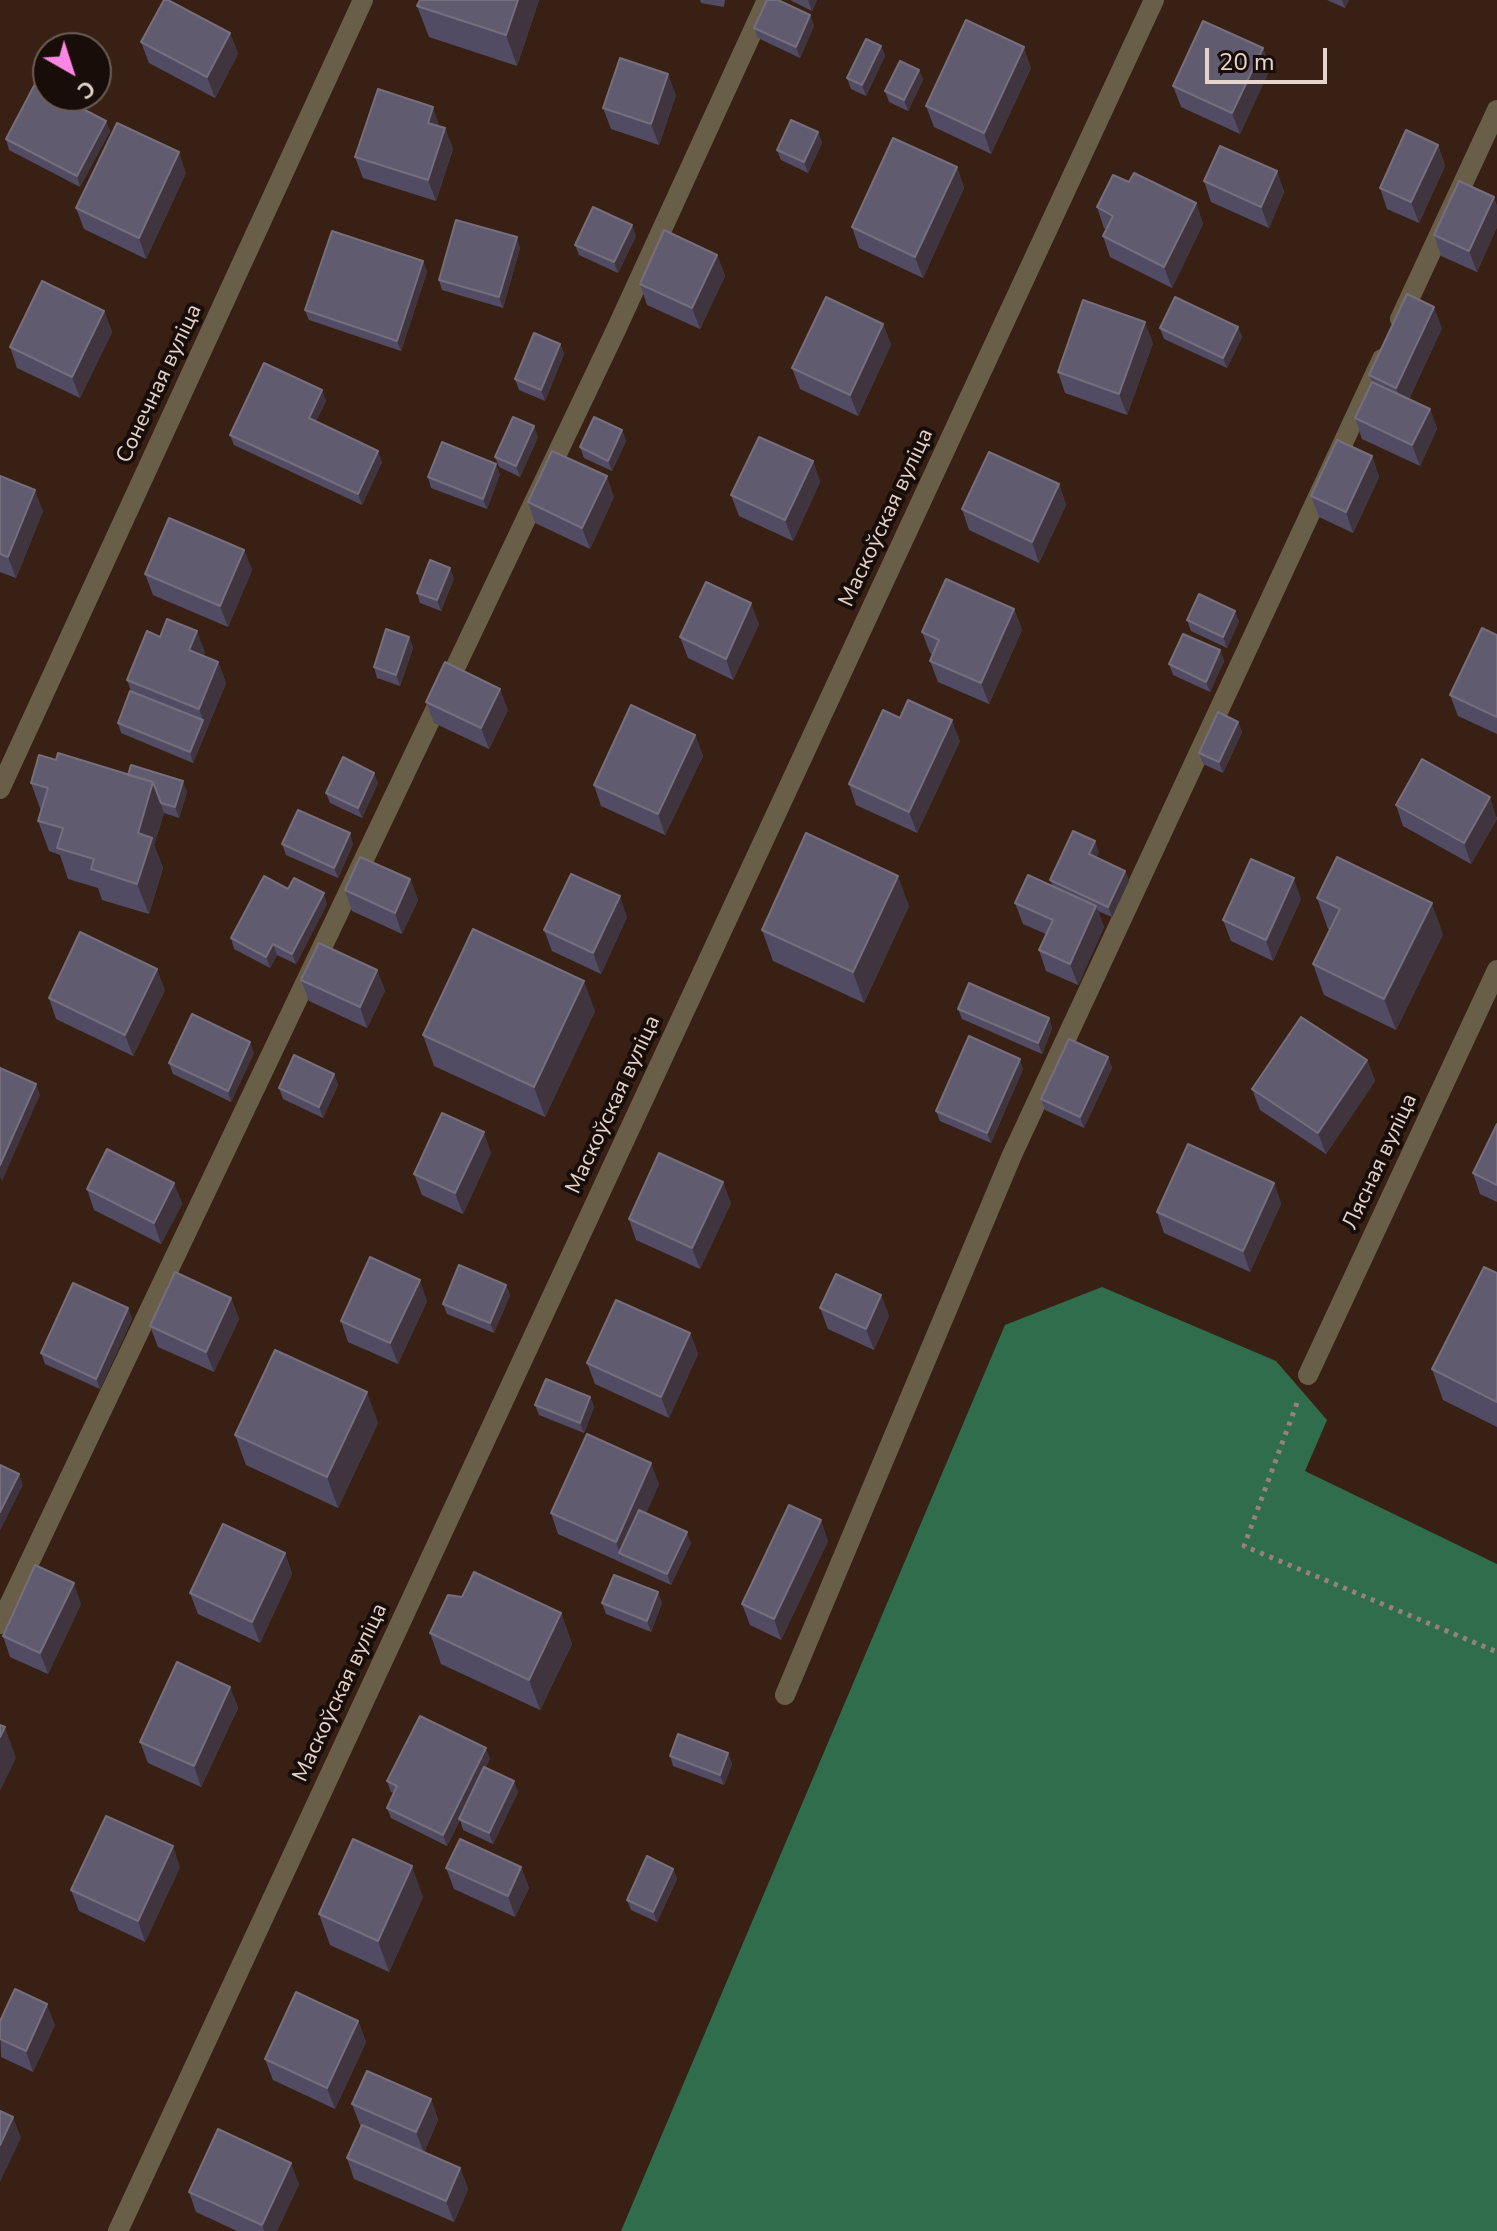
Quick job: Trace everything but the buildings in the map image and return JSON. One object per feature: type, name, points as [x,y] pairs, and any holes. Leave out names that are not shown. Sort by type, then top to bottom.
[{"type":"street","name":"Сонечная вуліца","points":[[0,789],[363,0]]},
{"type":"street","points":[[0,1624],[615,332],[767,0]]},
{"type":"street","name":"Маскоўская вуліца","points":[[118,2231],[1154,0]]},
{"type":"street","points":[[785,1695],[1012,1155],[1497,110]]},
{"type":"street","name":"Лясная вуліца","points":[[1308,1375],[1497,970]]},
{"type":"path","points":[[1308,1375],[1244,1546],[1497,1652]]},
{"type":"green space","points":[[1102,1287],[1276,1361],[1327,1420],[1305,1471],[1497,1564],[1497,2231],[621,2231],[1005,1325]]}]
